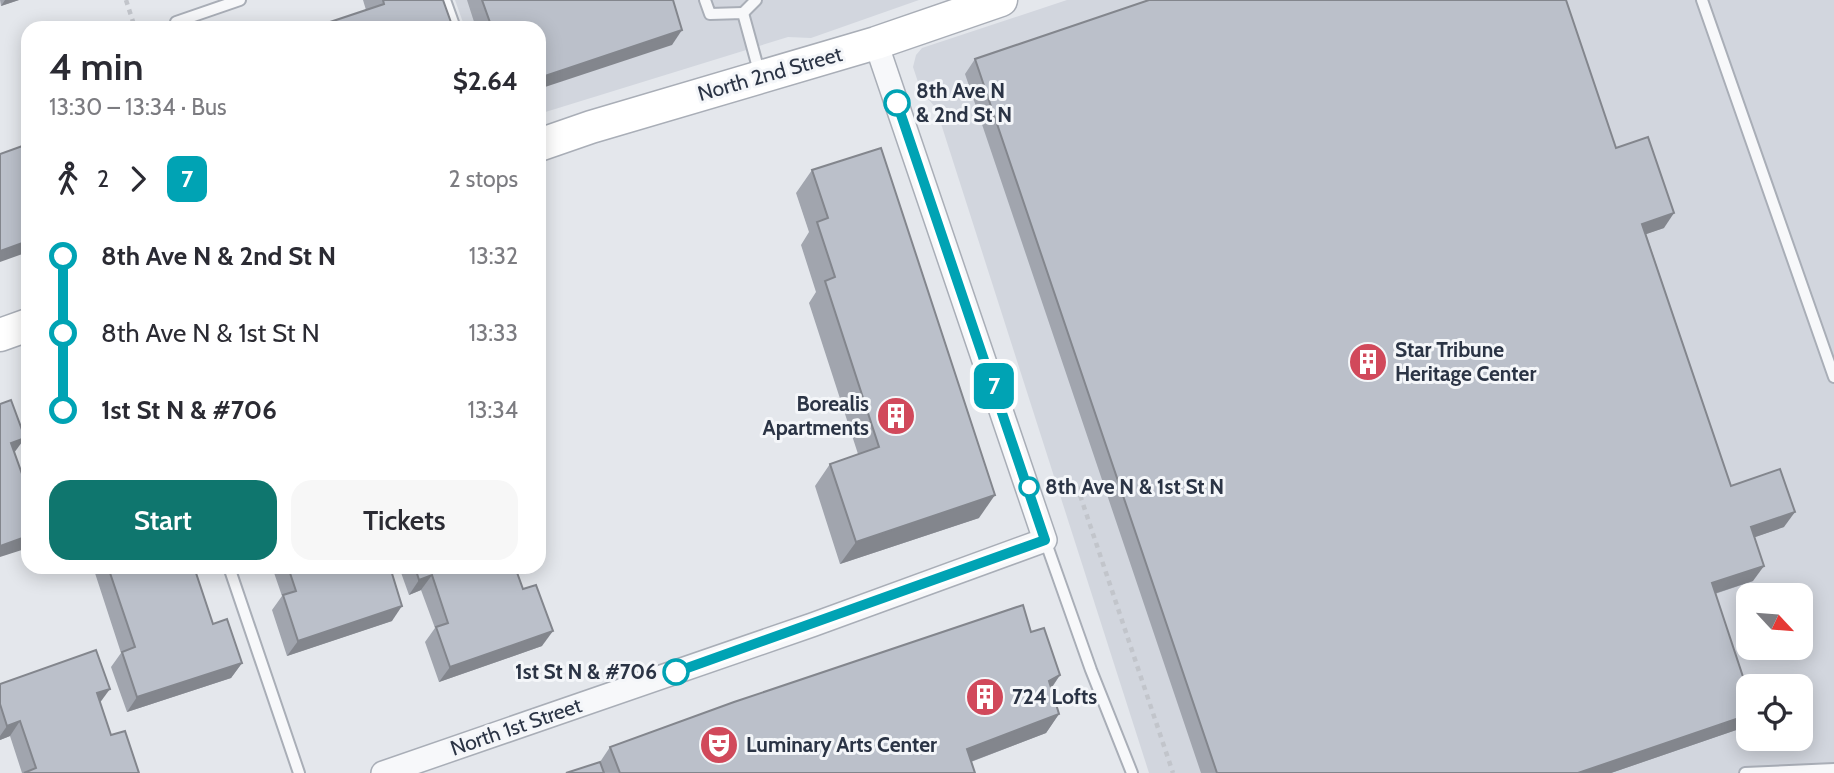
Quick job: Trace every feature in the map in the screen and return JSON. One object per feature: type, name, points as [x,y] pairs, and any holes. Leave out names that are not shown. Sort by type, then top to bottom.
[{"type":"street","name":"North 2nd Street","points":[[546,143],[876,43],[986,2]]},
{"type":"street","points":[[876,43],[1045,540]]},
{"type":"street","points":[[0,334],[21,327]]},
{"type":"street","name":"North 1st Street","points":[[383,773],[812,625],[1045,540]]},
{"type":"lane","points":[[179,21],[240,0]]},
{"type":"lane","points":[[445,0],[452,21]]},
{"type":"lane","points":[[705,0],[710,14],[743,13],[756,0]]},
{"type":"lane","points":[[1702,0],[1834,377]]},
{"type":"lane","points":[[743,13],[761,77]]},
{"type":"lane","points":[[1045,540],[1091,670],[1132,773]]},
{"type":"lane","points":[[231,574],[299,773]]},
{"type":"lane","points":[[1745,773],[1834,769]]},
{"type":"path","points":[[126,0],[133,21]]},
{"type":"path","points":[[1077,486],[1173,773]]},
{"type":"shaded area","points":[[455,0],[919,0],[811,38],[788,37],[546,112],[546,21],[462,21]]},
{"type":"shaded area","name":"Star Tribune Heritage Center","points":[[1067,0],[1834,0],[1834,773],[1149,773],[936,108],[921,91],[913,67],[916,55],[922,48]]},
{"type":"building","points":[[383,0],[443,0],[450,21],[333,21],[384,4]]},
{"type":"building","points":[[482,0],[673,0],[682,30],[546,76],[546,21],[490,21]]},
{"type":"building","name":"Star Tribune Heritage Center","points":[[1149,0],[1566,0],[1616,148],[1648,137],[1674,213],[1642,224],[1731,486],[1780,469],[1795,512],[1751,527],[1764,566],[1712,583],[1742,674],[1736,674],[1736,719],[1578,773],[1217,773],[975,59]]},
{"type":"building","points":[[21,146],[21,244],[0,251],[0,154]]},
{"type":"building","name":"Borealis Apartments","points":[[881,148],[995,495],[856,542],[830,464],[879,447],[825,281],[835,277],[817,222],[828,218],[812,170]]},
{"type":"building","points":[[11,400],[21,427],[21,439],[11,443],[21,471],[21,538],[0,546],[0,404]]},
{"type":"building","points":[[110,574],[196,574],[213,624],[227,619],[242,663],[137,697],[122,652],[135,647]]},
{"type":"building","points":[[290,574],[392,574],[402,606],[298,641],[283,595],[296,591]]},
{"type":"building","points":[[417,574],[518,574],[523,589],[536,585],[553,631],[450,667],[436,627],[448,623],[432,575],[419,580]]},
{"type":"building","points":[[1023,605],[1031,632],[1044,628],[1060,675],[1049,681],[1059,714],[967,749],[975,773],[620,773],[610,747],[734,702]]},
{"type":"building","points":[[96,650],[110,689],[97,693],[111,735],[125,731],[139,773],[24,773],[36,768],[20,721],[7,726],[0,704],[0,684]]},
{"type":"building","points":[[600,762],[604,773],[566,773]]},
{"type":"bus line","name":"7","points":[[676,672],[1045,540],[897,103]]},
{"type":"place","name":"8th Ave N & 2nd St N","points":[[897,103]]},
{"type":"place","name":"Star Tribune Heritage Center","points":[[1368,362]]},
{"type":"place","name":"Borealis Apartments","points":[[896,416]]},
{"type":"place","name":"8th Ave N & 1st St N","points":[[1029,487]]},
{"type":"place","name":"1st St N & #706","points":[[676,672]]},
{"type":"place","name":"724 Lofts","points":[[985,697]]},
{"type":"place","name":"Luminary Arts Center","points":[[719,745]]}]
